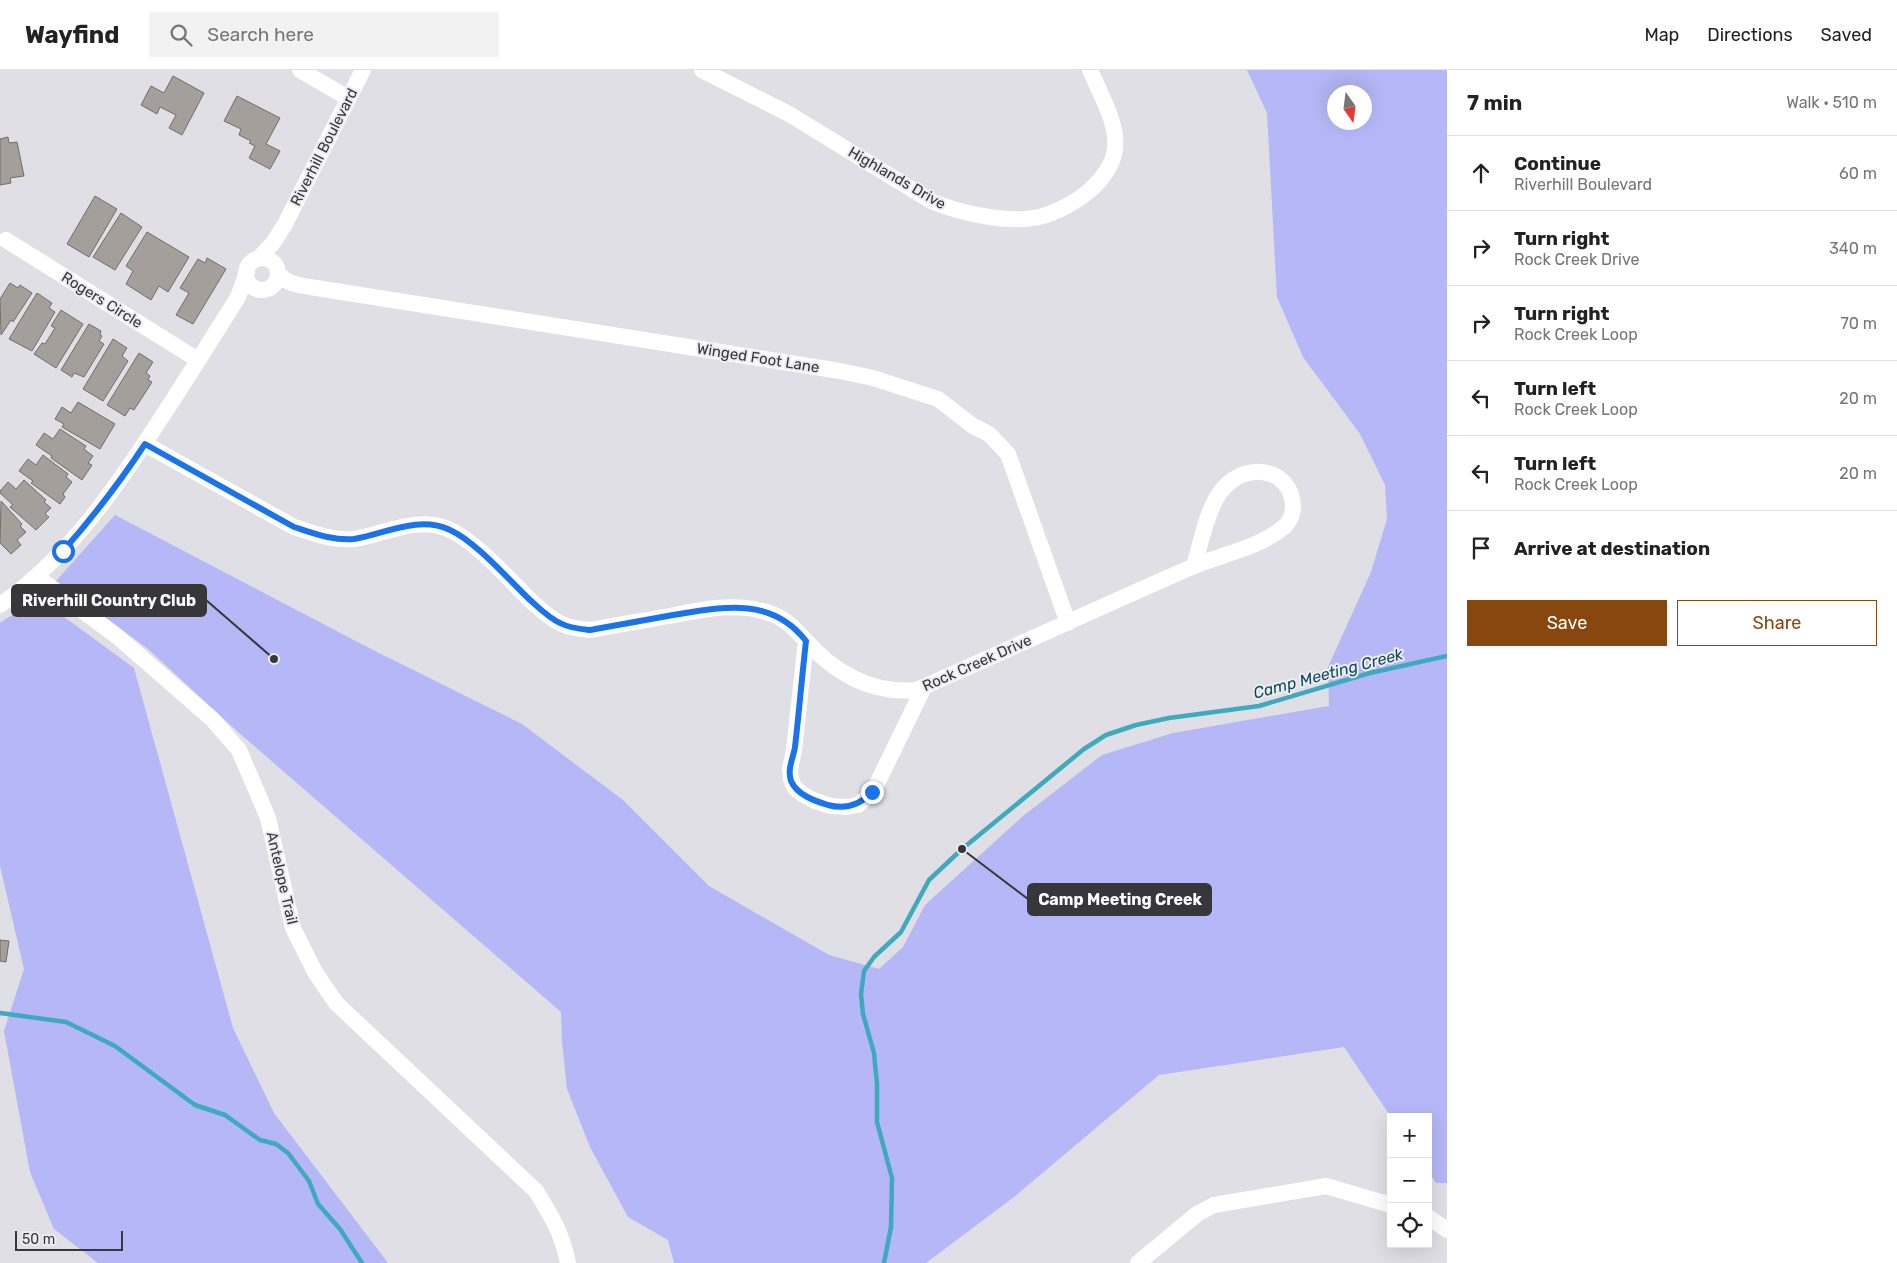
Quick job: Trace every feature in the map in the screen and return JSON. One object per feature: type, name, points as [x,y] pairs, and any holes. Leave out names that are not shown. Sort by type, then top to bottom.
[{"type":"street","points":[[300,70],[348,98]]},
{"type":"street","name":"Riverhill Boulevard","points":[[0,605],[37,577],[63,551],[125,475],[229,312],[243,285],[251,263],[258,259],[273,243],[285,224],[363,70]]},
{"type":"street","name":"Highlands Drive","points":[[702,70],[789,114],[931,202],[949,209],[985,217],[1021,219],[1038,218],[1054,212],[1083,196],[1095,186],[1108,169],[1115,150],[1114,132],[1090,70]]},
{"type":"street","name":"Riverhill Boulevard","points":[[229,312],[240,302],[275,283],[277,248],[285,224]]},
{"type":"street","name":"Rogers Circle","points":[[6,240],[198,360]]},
{"type":"street","points":[[258,259],[270,260],[277,270]]},
{"type":"street","name":"Winged Foot Lane","points":[[277,270],[285,281],[291,284],[840,371],[873,378],[938,399],[973,426],[989,434],[1008,454],[1068,623]]},
{"type":"street","points":[[247,272],[252,286],[264,289]]},
{"type":"street","name":"Winged Foot Lane","points":[[264,289],[310,287]]},
{"type":"street","name":"Rock Creek Drive","points":[[145,444],[294,527],[319,535],[338,539],[353,539],[416,524],[434,524],[451,530],[472,545],[545,614],[560,624],[590,630],[724,606],[751,608],[769,613],[792,625],[806,641],[842,673],[886,690],[901,692],[924,687],[1194,566],[1261,541],[1286,525],[1294,510],[1293,501],[1280,479],[1268,473],[1250,473],[1233,479],[1224,486],[1213,504],[1194,566]]},
{"type":"street","name":"Antelope Trail","points":[[37,577],[144,659],[213,720],[239,750],[268,818],[292,928],[315,972],[336,1003],[536,1191],[557,1225],[568,1263]]},
{"type":"street","points":[[806,641],[790,779],[794,787],[815,801],[831,806],[847,807],[858,805],[872,792],[924,687]]},
{"type":"street","points":[[1138,1263],[1197,1214],[1214,1205],[1326,1186],[1387,1204]]},
{"type":"street","points":[[1432,1220],[1447,1230]]},
{"type":"shaded area","points":[[1247,70],[1447,70],[1447,1183],[1436,1183],[1432,1177],[1432,1113],[1388,1113],[1344,1047],[1159,1075],[1014,1197],[926,1263],[674,1263],[668,1240],[628,1217],[590,1147],[567,1089],[561,1012],[238,732],[148,649],[56,581],[115,515],[373,650],[522,724],[623,800],[709,886],[829,955],[879,969],[903,947],[925,905],[1023,816],[1102,755],[1173,733],[1329,706],[1328,667],[1371,572],[1387,519],[1385,485],[1360,434],[1303,357],[1277,297],[1267,113]]},
{"type":"shaded area","points":[[41,600],[134,668],[233,1028],[274,1113],[388,1263],[98,1263],[54,1229],[30,1172],[4,1031],[24,969],[0,866],[0,623],[33,601]]},
{"type":"building","points":[[173,76],[204,93],[182,135],[169,128],[176,115],[160,107],[157,114],[141,105],[151,86],[164,93]]},
{"type":"building","points":[[237,96],[280,118],[266,144],[280,151],[270,169],[249,158],[255,146],[249,143],[251,141],[239,135],[241,129],[224,121]]},
{"type":"building","points":[[8,137],[9,143],[17,142],[24,176],[10,178],[11,183],[0,185],[0,139]]},
{"type":"building","points":[[95,196],[117,209],[89,257],[67,244]]},
{"type":"building","points":[[121,213],[142,227],[115,270],[93,257]]},
{"type":"building","points":[[147,232],[189,257],[168,292],[159,286],[151,300],[126,284],[133,271],[126,266]]},
{"type":"building","points":[[207,258],[226,269],[193,324],[176,315],[189,293],[180,288],[198,259],[205,263]]},
{"type":"building","points":[[10,283],[18,288],[20,285],[32,293],[13,322],[11,320],[1,335],[0,299]]},
{"type":"building","points":[[37,293],[52,303],[49,308],[55,312],[32,351],[9,339]]},
{"type":"building","points":[[61,310],[83,324],[56,368],[34,354],[42,343],[45,344],[55,328],[51,326]]},
{"type":"building","points":[[89,324],[101,331],[100,334],[102,336],[99,341],[104,344],[84,377],[74,373],[72,377],[61,370]]},
{"type":"building","points":[[113,339],[127,348],[122,356],[128,361],[103,401],[83,389]]},
{"type":"building","points":[[139,353],[153,362],[146,373],[150,376],[148,380],[152,382],[134,410],[130,408],[125,416],[107,405]]},
{"type":"building","points":[[78,402],[115,424],[100,449],[62,427],[64,424],[55,419],[62,407],[71,413]]},
{"type":"building","points":[[60,429],[86,446],[84,449],[93,456],[88,463],[92,465],[82,480],[36,445],[44,433],[53,439]]},
{"type":"building","points":[[43,455],[68,474],[66,477],[72,482],[63,494],[65,497],[60,504],[31,483],[33,481],[19,471],[28,459],[36,465]]},
{"type":"building","points":[[24,480],[46,500],[44,502],[51,508],[45,514],[49,517],[36,530],[10,507],[13,505],[0,493],[8,482],[16,489]]},
{"type":"building","points":[[1,501],[22,524],[20,526],[26,532],[17,540],[21,545],[11,554],[0,543]]},
{"type":"building","points":[[0,940],[9,941],[6,962],[0,961]]},
{"type":"waterway","name":"Camp Meeting Creek","points":[[884,1263],[891,1227],[892,1178],[877,1122],[877,1084],[874,1053],[863,1014],[861,994],[864,971],[874,957],[901,932],[929,880],[962,849],[1084,749],[1106,735],[1136,725],[1169,718],[1259,706],[1370,673],[1447,656]]},
{"type":"waterway","name":"Camp Meeting Creek","points":[[0,1013],[66,1022],[115,1046],[195,1105],[225,1115],[260,1140],[276,1144],[288,1153],[309,1181],[318,1204],[340,1229],[362,1263]]},
{"type":"place","name":"Riverhill Country Club","points":[[274,659]]},
{"type":"place","name":"Camp Meeting Creek","points":[[962,849]]},
{"type":"route","points":[[63,551],[125,475],[145,444],[294,527],[319,535],[338,539],[353,539],[416,524],[434,524],[451,530],[472,545],[545,614],[560,624],[590,630],[724,606],[751,608],[769,613],[792,625],[806,641],[794,750],[790,769],[790,779],[794,787],[815,801],[831,806],[847,807],[858,805],[872,792]]}]
